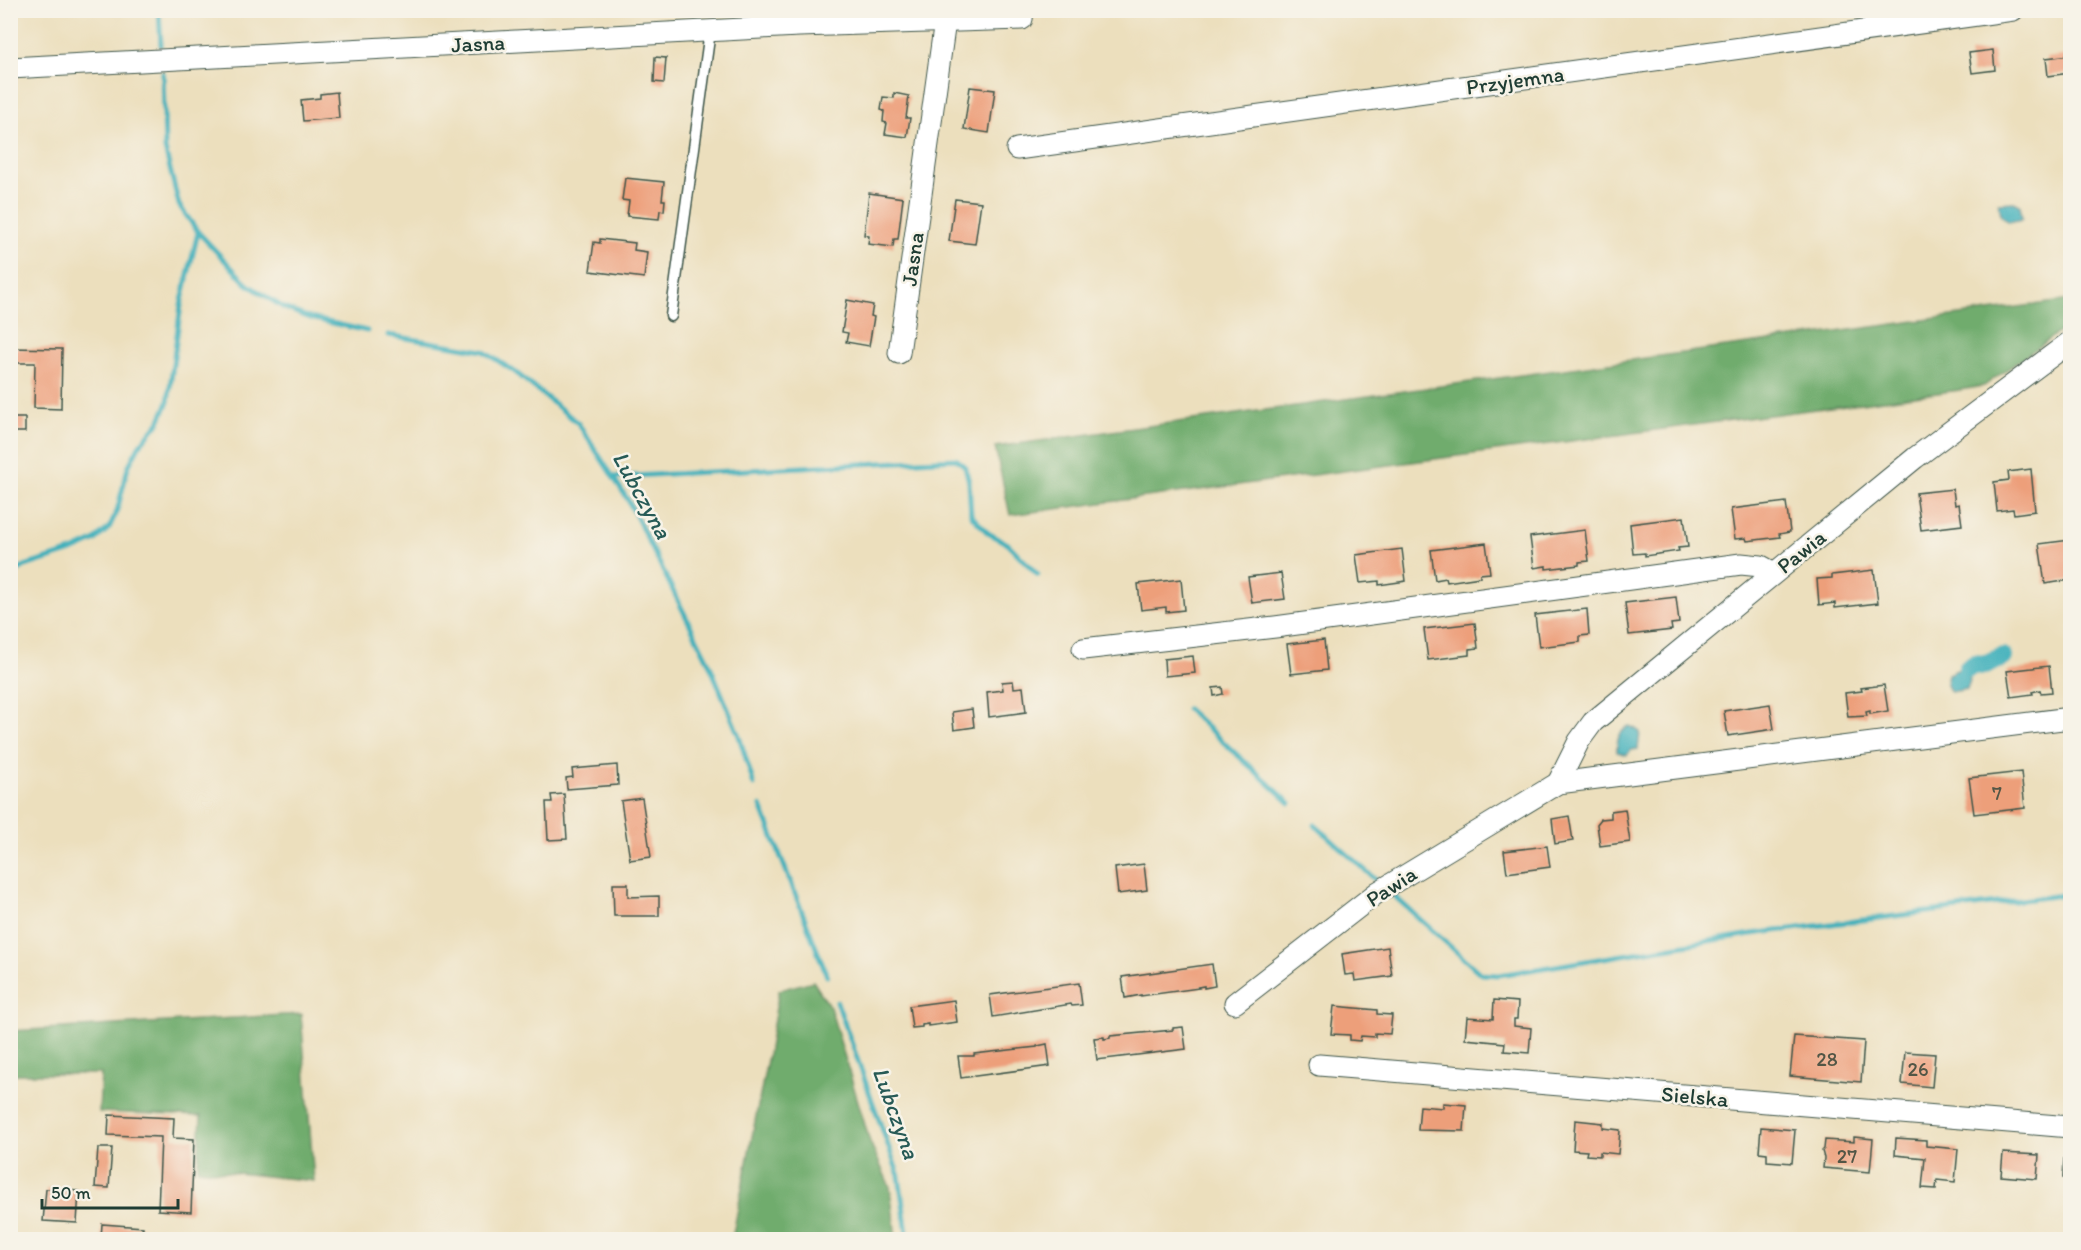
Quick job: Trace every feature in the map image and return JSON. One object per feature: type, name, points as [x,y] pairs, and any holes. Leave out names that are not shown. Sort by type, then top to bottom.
[{"type":"street","name":"Jasna","points":[[10,68],[931,18],[1022,19],[1023,10]]},
{"type":"street","name":"Przyjemna","points":[[1017,149],[2013,10]]},
{"type":"street","name":"Jasna","points":[[899,353],[931,18]]},
{"type":"street","name":"Pawia","points":[[1558,783],[1579,741],[1593,722],[1915,458],[2070,342]]},
{"type":"street","points":[[1083,649],[1287,625],[1741,564],[1761,566],[1774,573]]},
{"type":"street","name":"Pawia","points":[[1235,1003],[1378,892],[1558,783],[2070,718]]},
{"type":"street","name":"Sielska","points":[[1319,1065],[2070,1127]]},
{"type":"lane","points":[[671,316],[710,31]]},
{"type":"green space","points":[[2070,300],[2070,324],[1984,386],[1960,390],[1010,515],[995,447]]},
{"type":"green space","points":[[813,981],[830,1007],[870,1142],[890,1187],[896,1239],[732,1239],[779,990]]},
{"type":"green space","points":[[301,1014],[314,1181],[198,1169],[201,1116],[99,1112],[101,1074],[11,1074],[11,1031]]},
{"type":"water","points":[[2014,202],[2020,205],[2022,219],[2009,222],[2001,215],[1999,203]]},
{"type":"water","points":[[1966,666],[1970,681],[1967,689],[1951,692],[1946,684],[1948,674]]},
{"type":"water","points":[[1629,726],[1640,732],[1638,749],[1631,750],[1627,755],[1617,752],[1617,744],[1621,734]]},
{"type":"building","points":[[1993,50],[1995,70],[1972,73],[1969,53]]},
{"type":"building","points":[[2070,55],[2070,73],[2048,76],[2046,58]]},
{"type":"building","points":[[655,57],[666,58],[664,83],[654,82]]},
{"type":"building","points":[[970,87],[995,90],[989,133],[964,129]]},
{"type":"building","points":[[337,92],[339,118],[303,121],[301,100],[320,98],[320,94]]},
{"type":"building","points":[[894,93],[909,96],[906,118],[910,118],[907,137],[885,134],[887,123],[883,122],[884,111],[881,110],[883,97],[894,98]]},
{"type":"building","points":[[625,178],[664,182],[662,200],[665,200],[664,211],[660,210],[659,219],[627,216],[629,201],[622,200]]},
{"type":"building","points":[[869,193],[903,198],[898,239],[894,239],[893,247],[868,244],[869,236],[864,235]]},
{"type":"building","points":[[955,199],[981,202],[975,244],[949,241]]},
{"type":"building","points":[[600,239],[635,243],[634,250],[647,252],[644,278],[590,271],[594,242],[600,243]]},
{"type":"building","points":[[847,300],[873,305],[871,316],[874,317],[869,346],[846,342],[848,333],[842,332]]},
{"type":"building","points":[[10,348],[62,349],[61,409],[34,408],[35,363],[10,363]]},
{"type":"building","points":[[10,418],[25,418],[25,432],[10,432]]},
{"type":"building","points":[[2031,469],[2035,511],[2014,514],[2013,509],[1997,511],[1994,482],[2009,480],[2008,472]]},
{"type":"building","points":[[1953,489],[1955,505],[1959,504],[1962,525],[1921,530],[1916,493]]},
{"type":"building","points":[[1786,502],[1790,532],[1779,534],[1780,537],[1747,541],[1746,538],[1735,539],[1731,509]]},
{"type":"building","points":[[1684,517],[1688,547],[1678,548],[1679,551],[1645,556],[1645,553],[1633,554],[1630,524]]},
{"type":"building","points":[[1585,530],[1589,561],[1579,562],[1579,565],[1534,568],[1530,537]]},
{"type":"building","points":[[2070,540],[2070,580],[2045,584],[2039,544]]},
{"type":"building","points":[[1486,543],[1490,573],[1480,574],[1480,577],[1447,582],[1446,578],[1435,580],[1431,550]]},
{"type":"building","points":[[1402,549],[1406,581],[1379,585],[1379,581],[1360,583],[1356,555]]},
{"type":"building","points":[[1874,570],[1878,603],[1835,608],[1835,603],[1819,605],[1817,579]]},
{"type":"building","points":[[1281,573],[1285,599],[1252,603],[1248,577]]},
{"type":"building","points":[[1181,579],[1184,610],[1166,612],[1166,607],[1141,610],[1138,584]]},
{"type":"building","points":[[1676,597],[1679,623],[1671,624],[1672,630],[1629,635],[1625,603]]},
{"type":"building","points":[[1587,609],[1589,635],[1580,636],[1580,642],[1539,647],[1535,615]]},
{"type":"building","points":[[1475,623],[1478,648],[1469,649],[1469,655],[1428,660],[1424,629]]},
{"type":"building","points":[[1324,640],[1327,670],[1291,674],[1287,644]]},
{"type":"building","points":[[1193,656],[1195,673],[1165,676],[1164,659]]},
{"type":"building","points":[[2049,666],[2052,692],[2041,693],[2040,690],[2032,692],[2033,694],[2011,697],[2007,671]]},
{"type":"building","points":[[1013,681],[1014,688],[1023,687],[1026,712],[989,717],[987,692],[1003,690],[1002,682]]},
{"type":"building","points":[[1884,685],[1888,711],[1870,714],[1870,711],[1866,712],[1867,716],[1848,717],[1845,693]]},
{"type":"building","points":[[1222,687],[1223,694],[1214,696],[1213,688]]},
{"type":"building","points":[[1770,704],[1774,729],[1728,736],[1724,711]]},
{"type":"building","points":[[972,709],[974,727],[954,730],[952,712]]},
{"type":"building","points":[[2065,749],[2070,749],[2070,783],[2069,783]]},
{"type":"building","points":[[617,765],[618,785],[567,789],[566,778],[573,777],[572,769]]},
{"type":"building","points":[[2021,772],[2025,808],[1974,814],[1969,778]]},
{"type":"building","points":[[564,794],[567,839],[548,840],[546,802],[552,802],[551,795]]},
{"type":"building","points":[[642,798],[651,857],[630,860],[621,801]]},
{"type":"building","points":[[1625,809],[1630,842],[1600,846],[1597,824],[1601,819],[1611,818],[1611,811]]},
{"type":"building","points":[[1569,816],[1573,841],[1555,844],[1552,819]]},
{"type":"building","points":[[1547,846],[1550,867],[1507,873],[1504,851]]},
{"type":"building","points":[[1144,864],[1147,890],[1118,894],[1115,868]]},
{"type":"building","points":[[613,884],[628,884],[628,897],[659,896],[659,916],[614,916]]},
{"type":"building","points":[[1388,947],[1392,976],[1355,981],[1354,974],[1345,975],[1342,954]]},
{"type":"building","points":[[1212,964],[1215,986],[1125,998],[1122,977]]},
{"type":"building","points":[[1079,983],[1082,1005],[1072,1006],[1071,1004],[993,1017],[990,995]]},
{"type":"building","points":[[954,1000],[957,1022],[928,1026],[928,1024],[912,1028],[909,1006]]},
{"type":"building","points":[[1494,1000],[1518,1002],[1517,1019],[1514,1019],[1514,1026],[1531,1028],[1529,1053],[1504,1051],[1505,1043],[1465,1039],[1467,1017],[1493,1019]]},
{"type":"building","points":[[1334,1006],[1377,1010],[1377,1014],[1392,1015],[1390,1034],[1375,1033],[1375,1037],[1361,1036],[1360,1041],[1350,1040],[1350,1035],[1331,1034]]},
{"type":"building","points":[[1183,1027],[1186,1049],[1097,1060],[1094,1038],[1104,1037],[1104,1039],[1110,1036]]},
{"type":"building","points":[[1794,1036],[1864,1041],[1861,1082],[1790,1076]]},
{"type":"building","points":[[1047,1044],[1050,1066],[961,1078],[958,1056],[974,1056],[974,1054]]},
{"type":"building","points":[[1905,1052],[1935,1054],[1932,1087],[1902,1084]]},
{"type":"building","points":[[1443,1103],[1466,1105],[1464,1131],[1418,1130],[1420,1106],[1443,1108]]},
{"type":"building","points":[[109,1115],[174,1118],[173,1138],[194,1139],[191,1212],[158,1210],[161,1137],[108,1135]]},
{"type":"building","points":[[1575,1120],[1603,1123],[1603,1128],[1620,1130],[1618,1154],[1600,1152],[1600,1156],[1586,1155],[1587,1151],[1573,1150]]},
{"type":"building","points":[[1761,1127],[1795,1130],[1792,1163],[1767,1161],[1767,1153],[1759,1152]]},
{"type":"building","points":[[1854,1137],[1873,1139],[1870,1172],[1823,1168],[1822,1151],[1825,1140],[1854,1142]]},
{"type":"building","points":[[1896,1138],[1926,1140],[1926,1146],[1958,1149],[1955,1182],[1937,1180],[1936,1189],[1922,1188],[1925,1158],[1895,1155]]},
{"type":"building","points":[[98,1148],[112,1148],[109,1188],[95,1187]]},
{"type":"building","points":[[2003,1153],[2039,1155],[2037,1179],[2001,1176]]},
{"type":"building","points":[[2064,1155],[2070,1155],[2070,1178],[2063,1178]]},
{"type":"building","points":[[46,1189],[79,1191],[77,1223],[43,1221]]},
{"type":"building","points":[[102,1224],[143,1227],[142,1240],[101,1238]]},
{"type":"waterway","name":"Lubczyna","points":[[159,10],[161,45]]},
{"type":"waterway","name":"Lubczyna","points":[[163,73],[165,149],[179,205],[198,232],[247,284],[284,308],[310,318],[367,331]]},
{"type":"waterway","points":[[10,575],[25,566],[72,551],[94,541],[109,528],[117,511],[128,467],[139,446],[159,422],[168,402],[181,305],[198,232]]},
{"type":"waterway","name":"Lubczyna","points":[[388,335],[483,351],[515,372],[578,423],[628,500],[709,663],[739,736],[754,785]]},
{"type":"waterway","points":[[613,477],[956,459],[965,466],[969,482],[971,515],[988,533],[1008,544],[1038,575]]},
{"type":"waterway","points":[[1968,668],[1974,664],[1984,665],[2003,657]]},
{"type":"waterway","points":[[1187,709],[1290,803]]},
{"type":"waterway","name":"Lubczyna","points":[[761,806],[827,976]]},
{"type":"waterway","points":[[1315,825],[1376,880]]},
{"type":"waterway","points":[[1393,895],[1481,974],[1499,975],[1752,934],[2070,894]]},
{"type":"waterway","name":"Lubczyna","points":[[837,1002],[899,1176],[908,1240]]}]
